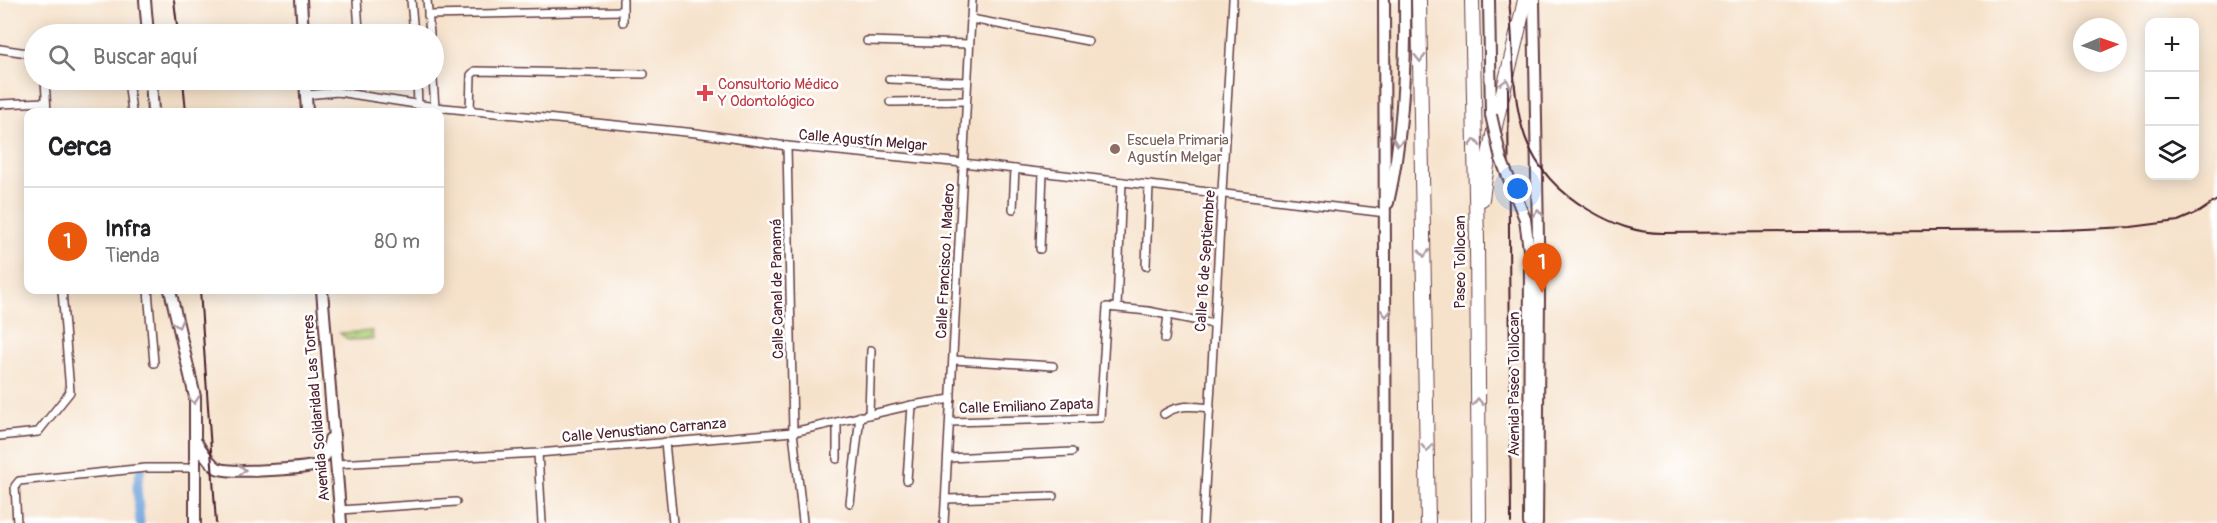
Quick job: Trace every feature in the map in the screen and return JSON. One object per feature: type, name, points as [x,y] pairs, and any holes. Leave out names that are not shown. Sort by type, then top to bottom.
[{"type":"highway","points":[[1419,0],[1428,523]]},
{"type":"highway","name":"Paseo Tollocan","points":[[1472,0],[1479,523]]},
{"type":"highway","points":[[1477,243],[1487,171],[1525,0]]},
{"type":"main road","points":[[145,0],[147,24]]},
{"type":"main road","points":[[299,0],[302,24]]},
{"type":"main road","points":[[1384,0],[1386,523]]},
{"type":"main road","points":[[1386,213],[1392,184],[1401,108],[1405,62],[1405,0]]},
{"type":"main road","name":"Avenida Paseo Tollocan","points":[[1489,0],[1492,123],[1501,159],[1525,219],[1530,256],[1529,523]]},
{"type":"main road","name":"Avenida Paseo Tollocan","points":[[1534,0],[1539,297],[1537,523]]},
{"type":"main road","points":[[152,90],[153,108]]},
{"type":"main road","points":[[306,90],[307,108]]},
{"type":"main road","points":[[171,294],[195,397],[195,523]]},
{"type":"main road","name":"Avenida Solidaridad Las Torres","points":[[322,294],[341,523]]},
{"type":"main road","points":[[196,442],[219,469],[311,467],[321,462],[327,453],[333,422]]},
{"type":"street","points":[[357,0],[359,24]]},
{"type":"street","points":[[411,0],[413,24]]},
{"type":"street","points":[[427,0],[428,24]]},
{"type":"street","points":[[623,0],[623,22]]},
{"type":"street","name":"Calle Francisco I. Madero","points":[[944,523],[972,0]]},
{"type":"street","name":"Calle 16 de Septiembre","points":[[1203,523],[1233,0]]},
{"type":"street","points":[[428,15],[623,11]]},
{"type":"street","points":[[971,19],[1088,41]]},
{"type":"street","points":[[867,41],[969,44]]},
{"type":"street","points":[[0,49],[24,53]]},
{"type":"street","points":[[470,111],[471,75],[475,71],[644,74]]},
{"type":"street","points":[[889,79],[968,82]]},
{"type":"street","points":[[45,90],[47,108]]},
{"type":"street","points":[[130,90],[132,108]]},
{"type":"street","points":[[417,90],[418,105]]},
{"type":"street","points":[[434,90],[435,107]]},
{"type":"street","name":"Calle Agustín Melgar","points":[[306,95],[338,92],[444,108]]},
{"type":"street","points":[[890,102],[966,101]]},
{"type":"street","points":[[0,104],[46,102]]},
{"type":"street","name":"Calle Agustín Melgar","points":[[444,108],[696,133],[787,146],[963,162],[1386,213]]},
{"type":"street","name":"Calle Canal de Panamá","points":[[787,146],[794,432],[803,522]]},
{"type":"street","points":[[1013,209],[1015,169]]},
{"type":"street","points":[[1040,249],[1043,172]]},
{"type":"street","points":[[1122,182],[1117,307],[1214,324]]},
{"type":"street","points":[[1146,266],[1149,185]]},
{"type":"street","points":[[0,436],[38,432],[70,392],[62,294]]},
{"type":"street","points":[[148,294],[154,363]]},
{"type":"street","name":"Calle Emiliano Zapata","points":[[950,422],[1100,418],[1106,309],[1117,307]]},
{"type":"street","points":[[1165,339],[1168,315]]},
{"type":"street","points":[[869,414],[871,350]]},
{"type":"street","points":[[954,360],[1053,366]]},
{"type":"street","name":"Calle Venustiano Carranza","points":[[336,464],[538,453],[794,432],[869,414],[951,399]]},
{"type":"street","points":[[907,480],[912,405]]},
{"type":"street","points":[[1164,414],[1182,406],[1210,408]]},
{"type":"street","points":[[850,503],[860,416]]},
{"type":"street","points":[[837,422],[837,459]]},
{"type":"street","points":[[665,442],[673,523]]},
{"type":"street","points":[[948,458],[1072,452]]},
{"type":"street","points":[[538,453],[542,523]]},
{"type":"street","points":[[17,523],[15,486],[17,482],[146,468],[196,468]]},
{"type":"street","points":[[946,499],[1053,496]]},
{"type":"street","points":[[340,510],[456,502]]},
{"type":"green space","points":[[372,331],[373,339],[349,340],[340,333]]},
{"type":"waterway","points":[[140,523],[137,486],[141,469]]},
{"type":"railway","points":[[174,0],[177,24]]},
{"type":"railway","points":[[1509,0],[1515,91],[1520,118],[1528,144],[1541,168],[1561,190],[1589,210],[1634,229],[1663,233],[2061,230],[2131,227],[2178,221],[2199,212],[2217,200]]},
{"type":"railway","points":[[1508,87],[1511,523]]},
{"type":"railway","points":[[184,90],[186,108]]},
{"type":"railway","points":[[200,294],[216,523]]},
{"type":"place","name":"Consultorio Médico Y Odontológico","points":[[705,93]]},
{"type":"place","name":"Escuela Primaria Agustín Melgar","points":[[1115,149]]},
{"type":"place","name":"Infra","points":[[1542,293]]}]
